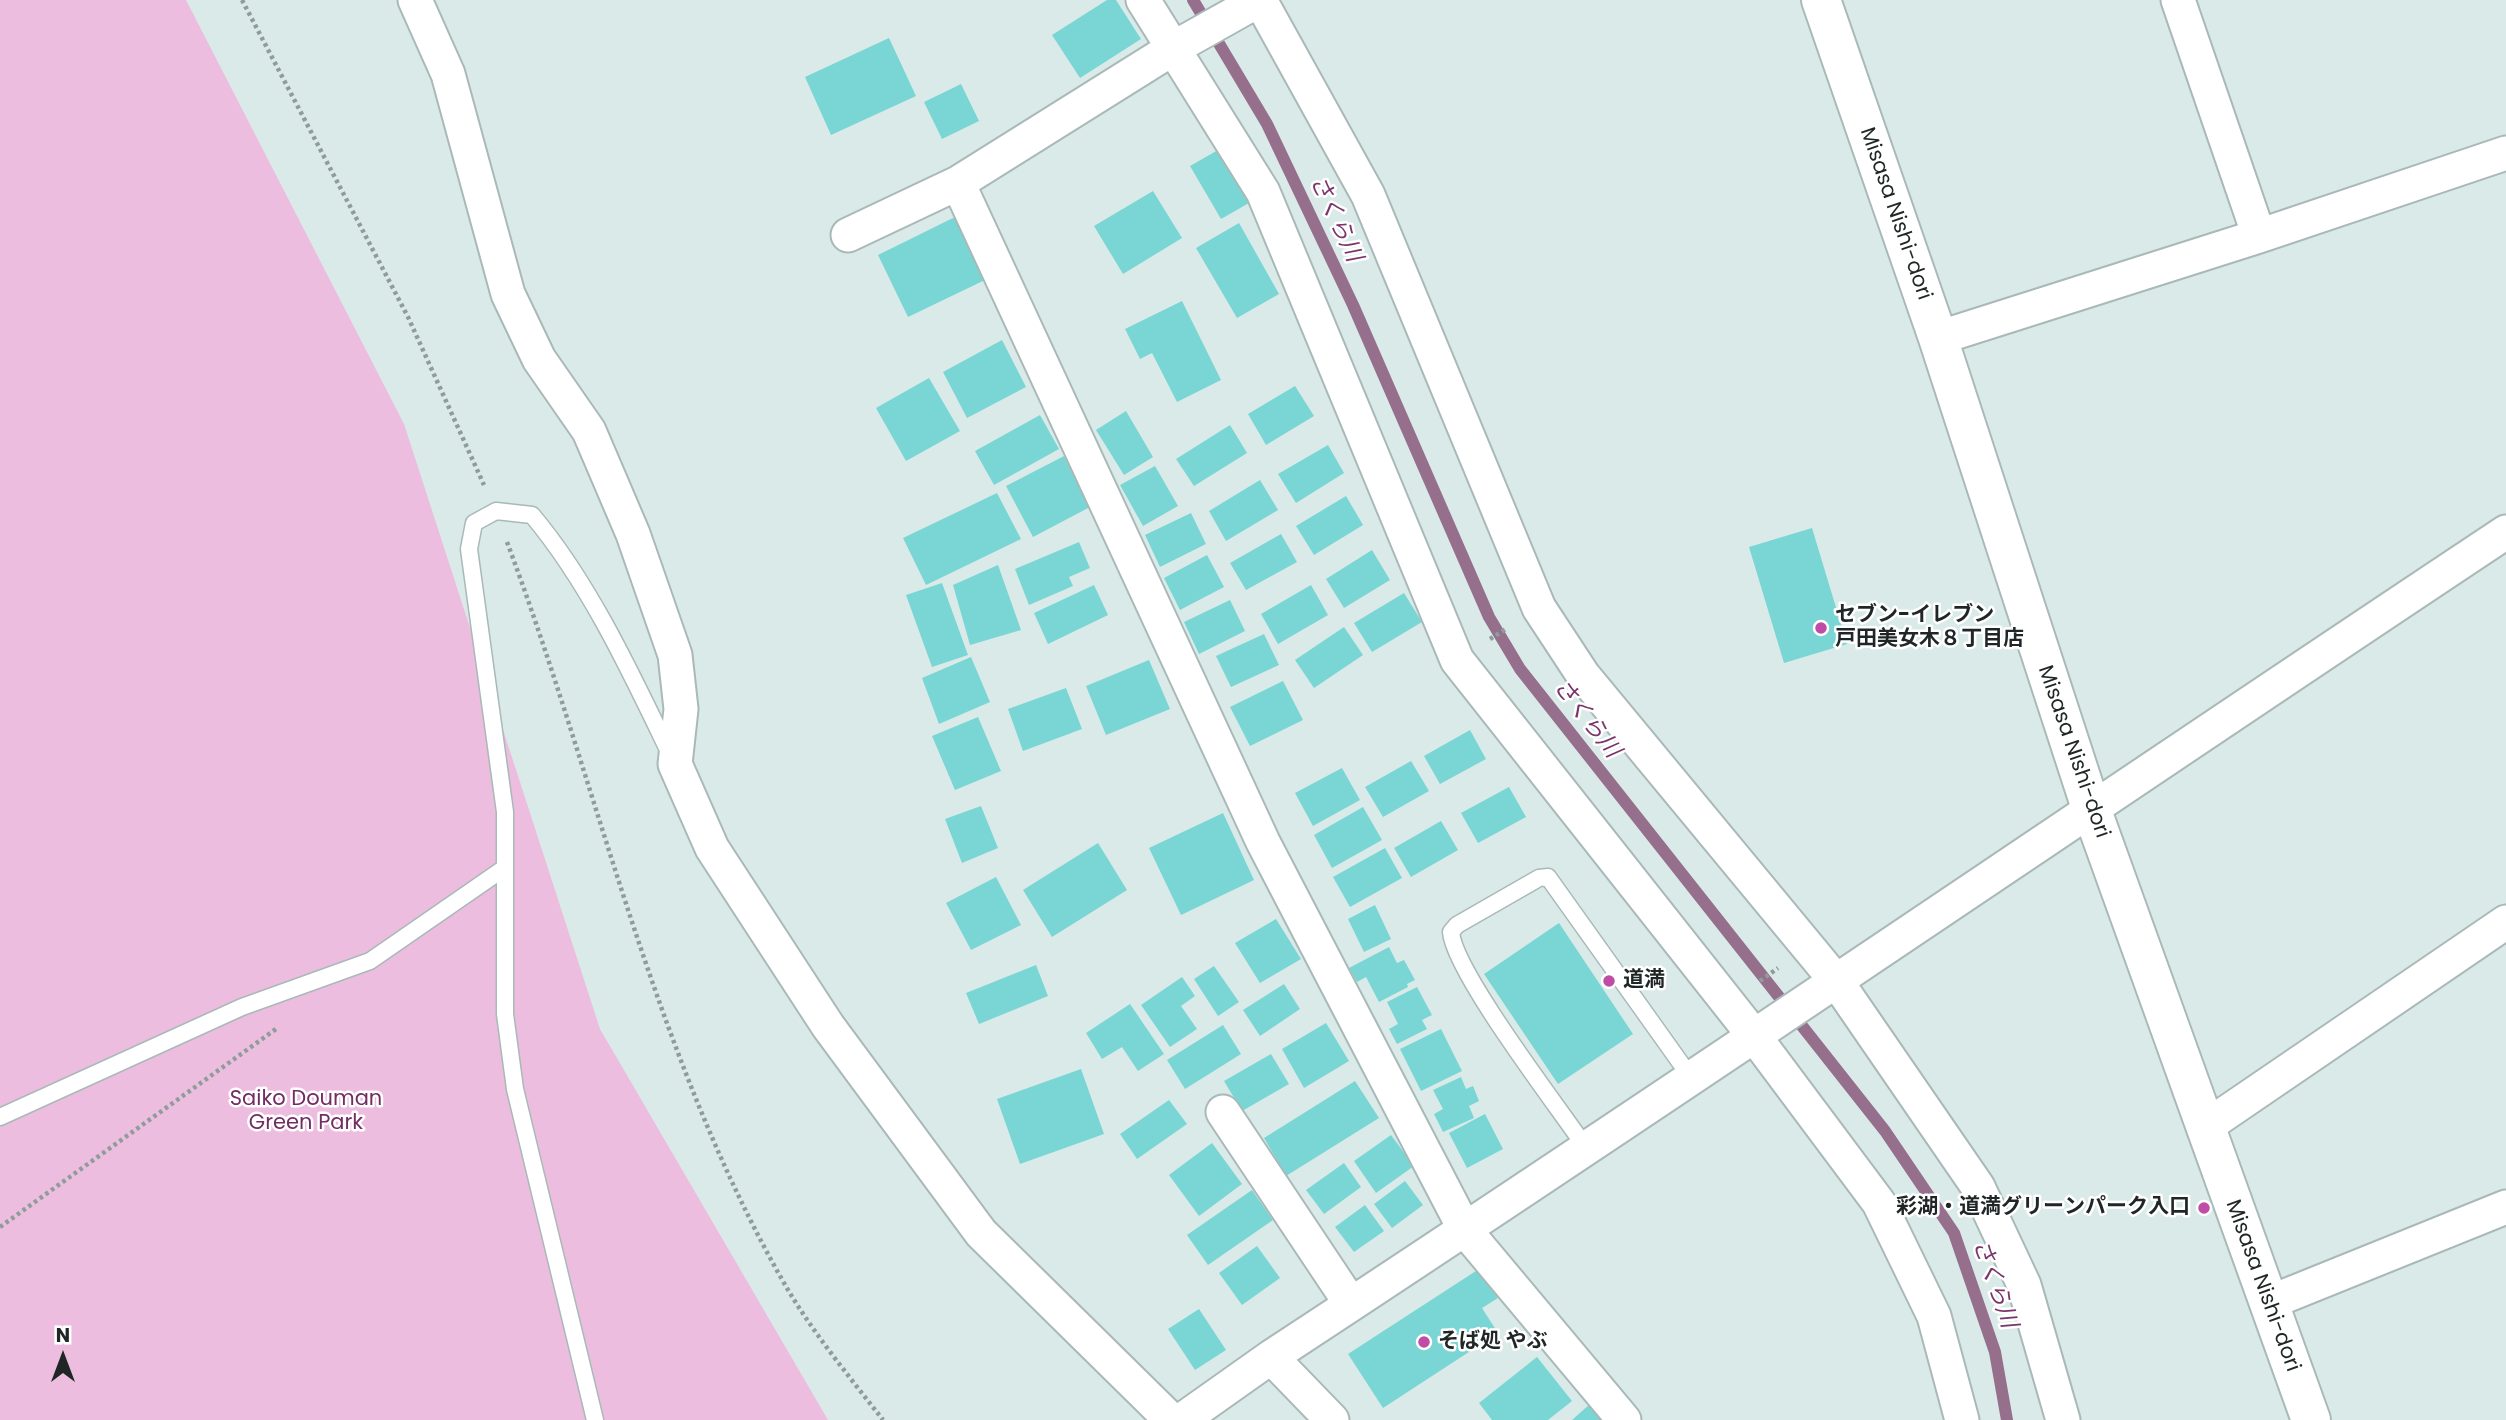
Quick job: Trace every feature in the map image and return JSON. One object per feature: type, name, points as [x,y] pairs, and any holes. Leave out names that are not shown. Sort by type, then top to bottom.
[{"type":"street","points":[[415,0],[448,74],[508,294],[539,359],[589,431],[642,558],[675,655],[681,709],[675,764],[712,848],[814,1005],[981,1233],[1171,1420]]},
{"type":"street","points":[[1143,0],[1179,45],[1263,192],[1457,660],[1759,1034],[1879,1203],[1934,1316],[1962,1420]]},
{"type":"street","name":"Misasa Nishi-dori","points":[[1821,0],[1938,338],[2091,808],[2311,1420]]},
{"type":"street","points":[[2178,0],[2259,236]]},
{"type":"street","points":[[848,235],[958,183],[1179,45],[1253,3],[1368,195],[1539,608],[1583,675],[1978,1187],[2024,1284],[2063,1420]]},
{"type":"street","points":[[1938,338],[2259,236],[2506,153]]},
{"type":"street","points":[[958,183],[1263,842],[1465,1230],[1624,1420]]},
{"type":"street","points":[[1182,1420],[1271,1357],[1692,1079],[2091,808],[2506,532]]},
{"type":"street","points":[[2204,1128],[2506,922]]},
{"type":"street","points":[[1223,1112],[1351,1304]]},
{"type":"street","points":[[2269,1303],[2506,1207]]},
{"type":"street","points":[[1271,1357],[1332,1420]]},
{"type":"lane","points":[[595,1420],[515,1088],[505,1014],[505,812],[469,549],[474,523],[496,511],[532,515],[561,549],[643,697],[675,764]]},
{"type":"lane","points":[[0,1117],[242,1007],[370,961],[503,869]]},
{"type":"lane","points":[[1587,1148],[1472,980],[1452,940],[1451,932],[1457,925],[1539,878],[1548,877],[1692,1079]]},
{"type":"path","points":[[242,0],[408,317],[496,511],[568,716],[650,977],[724,1163],[785,1285],[883,1420]]},
{"type":"path","points":[[1479,646],[1510,627]]},
{"type":"path","points":[[1750,988],[1780,967]]},
{"type":"path","points":[[0,1227],[281,1025]]},
{"type":"green space","name":"Saiko Douman Green Park","points":[[0,0],[186,0],[404,424],[600,1029],[828,1420],[0,1420]]},
{"type":"building","points":[[1107,0],[1116,0],[1141,39],[1080,78],[1052,35]]},
{"type":"building","points":[[889,38],[916,96],[831,135],[805,77]]},
{"type":"building","points":[[961,84],[979,121],[942,139],[924,102]]},
{"type":"building","points":[[1225,146],[1256,199],[1221,219],[1190,166]]},
{"type":"building","points":[[1153,191],[1182,238],[1123,274],[1094,226]]},
{"type":"building","points":[[957,216],[987,279],[908,317],[878,255]]},
{"type":"building","points":[[1239,223],[1279,294],[1237,318],[1196,248]]},
{"type":"building","points":[[1182,301],[1221,380],[1177,402],[1152,353],[1140,359],[1125,329]]},
{"type":"building","points":[[1002,340],[1026,387],[967,418],[943,372]]},
{"type":"building","points":[[929,378],[960,431],[906,461],[876,408]]},
{"type":"building","points":[[1295,386],[1314,416],[1266,445],[1248,414]]},
{"type":"building","points":[[1126,411],[1153,457],[1124,475],[1096,430]]},
{"type":"building","points":[[1040,415],[1059,449],[994,485],[975,451]]},
{"type":"building","points":[[1230,425],[1247,453],[1194,486],[1176,459]]},
{"type":"building","points":[[1328,445],[1344,473],[1296,503],[1278,474]]},
{"type":"building","points":[[1064,456],[1090,507],[1033,537],[1006,486]]},
{"type":"building","points":[[1155,466],[1178,506],[1143,526],[1120,485]]},
{"type":"building","points":[[1260,480],[1278,510],[1226,541],[1209,511]]},
{"type":"building","points":[[997,493],[1021,539],[926,585],[903,538]]},
{"type":"building","points":[[1346,496],[1363,525],[1314,555],[1296,526]]},
{"type":"building","points":[[1191,513],[1206,544],[1160,567],[1145,535]]},
{"type":"building","points":[[1812,528],[1847,644],[1784,663],[1749,547]]},
{"type":"building","points":[[1281,534],[1297,562],[1246,590],[1230,563]]},
{"type":"building","points":[[1079,542],[1090,568],[1069,577],[1073,586],[1029,605],[1015,569]]},
{"type":"building","points":[[1372,550],[1390,580],[1344,608],[1326,579]]},
{"type":"building","points":[[1207,555],[1224,587],[1180,610],[1164,578]]},
{"type":"building","points":[[998,565],[1021,630],[970,645],[953,585]]},
{"type":"building","points":[[942,583],[968,655],[932,667],[906,595]]},
{"type":"building","points":[[1094,585],[1108,615],[1048,644],[1034,613]]},
{"type":"building","points":[[1311,585],[1328,615],[1278,644],[1261,614]]},
{"type":"building","points":[[1404,593],[1422,622],[1372,652],[1354,623]]},
{"type":"building","points":[[1230,600],[1245,631],[1199,654],[1184,622]]},
{"type":"building","points":[[1344,627],[1363,655],[1314,688],[1295,660]]},
{"type":"building","points":[[1264,634],[1279,665],[1231,687],[1216,656]]},
{"type":"building","points":[[971,657],[990,702],[939,724],[922,678]]},
{"type":"building","points":[[1149,660],[1170,709],[1106,735],[1086,686]]},
{"type":"building","points":[[1283,681],[1303,720],[1250,746],[1230,707]]},
{"type":"building","points":[[1066,688],[1082,729],[1023,751],[1008,709]]},
{"type":"building","points":[[978,717],[1001,771],[955,790],[932,736]]},
{"type":"building","points":[[1470,730],[1486,759],[1440,784],[1424,756]]},
{"type":"building","points":[[1411,761],[1429,791],[1383,817],[1365,787]]},
{"type":"building","points":[[1342,768],[1360,800],[1313,826],[1295,793]]},
{"type":"building","points":[[1509,787],[1526,817],[1478,843],[1461,813]]},
{"type":"building","points":[[981,806],[998,848],[962,863],[945,819]]},
{"type":"building","points":[[1363,807],[1382,840],[1332,868],[1314,835]]},
{"type":"building","points":[[1223,813],[1254,880],[1181,915],[1149,848]]},
{"type":"building","points":[[1441,821],[1458,850],[1411,877],[1394,848]]},
{"type":"building","points":[[1098,843],[1127,890],[1052,937],[1023,890]]},
{"type":"building","points":[[1385,848],[1402,878],[1350,907],[1333,877]]},
{"type":"building","points":[[996,877],[1021,925],[971,950],[946,903]]},
{"type":"building","points":[[1375,905],[1391,939],[1364,952],[1348,919]]},
{"type":"building","points":[[1276,919],[1301,959],[1260,983],[1235,943]]},
{"type":"building","points":[[1559,923],[1633,1034],[1558,1084],[1484,974]]},
{"type":"building","points":[[1389,947],[1397,963],[1404,960],[1415,980],[1407,984],[1408,987],[1379,1002],[1366,977],[1357,982],[1349,968]]},
{"type":"building","points":[[1036,965],[1048,996],[979,1024],[966,993]]},
{"type":"building","points":[[1214,966],[1239,1002],[1218,1016],[1194,979]]},
{"type":"building","points":[[1182,977],[1195,996],[1181,1006],[1197,1029],[1170,1047],[1141,1005]]},
{"type":"building","points":[[1284,984],[1300,1009],[1260,1036],[1243,1010]]},
{"type":"building","points":[[1417,987],[1432,1015],[1422,1020],[1427,1029],[1397,1044],[1389,1029],[1398,1024],[1387,1002]]},
{"type":"building","points":[[1130,1004],[1164,1054],[1138,1071],[1122,1047],[1102,1059],[1086,1033]]},
{"type":"building","points":[[1326,1023],[1349,1061],[1304,1088],[1282,1049]]},
{"type":"building","points":[[1223,1025],[1241,1054],[1185,1089],[1167,1060]]},
{"type":"building","points":[[1441,1029],[1462,1071],[1421,1091],[1400,1049]]},
{"type":"building","points":[[1271,1054],[1289,1084],[1242,1111],[1224,1081]]},
{"type":"building","points":[[1081,1069],[1104,1134],[1020,1164],[997,1099]]},
{"type":"building","points":[[1461,1077],[1466,1089],[1473,1086],[1479,1101],[1469,1106],[1474,1118],[1443,1132],[1434,1114],[1443,1109],[1433,1090]]},
{"type":"building","points":[[1355,1081],[1379,1118],[1286,1176],[1264,1138]]},
{"type":"building","points":[[1169,1100],[1187,1124],[1137,1159],[1120,1134]]},
{"type":"building","points":[[1485,1114],[1503,1149],[1467,1168],[1449,1133]]},
{"type":"building","points":[[1391,1135],[1414,1166],[1376,1193],[1354,1161]]},
{"type":"building","points":[[1212,1143],[1242,1184],[1199,1216],[1169,1175]]},
{"type":"building","points":[[1344,1163],[1361,1187],[1324,1214],[1306,1190]]},
{"type":"building","points":[[1405,1181],[1423,1205],[1392,1228],[1374,1204]]},
{"type":"building","points":[[1252,1190],[1273,1220],[1208,1265],[1187,1235]]},
{"type":"building","points":[[1365,1205],[1384,1231],[1354,1252],[1335,1227]]},
{"type":"building","points":[[1257,1246],[1280,1278],[1242,1305],[1219,1273]]},
{"type":"building","points":[[1479,1269],[1498,1298],[1482,1308],[1498,1333],[1383,1408],[1348,1354]]},
{"type":"building","points":[[1199,1309],[1226,1350],[1195,1370],[1168,1329]]},
{"type":"building","points":[[1537,1357],[1572,1401],[1548,1420],[1492,1420],[1479,1403]]},
{"type":"building","points":[[1590,1404],[1605,1420],[1572,1420]]},
{"type":"waterway","name":"さくら川","points":[[1193,0],[1267,124],[1353,305],[1489,617],[1520,669],[1885,1131],[1954,1233],[1995,1352],[2007,1420]]},
{"type":"place","name":"セブン-イレブン 戸田美女木８丁目店","points":[[1821,628]]},
{"type":"place","name":"道満","points":[[1609,981]]},
{"type":"place","name":"彩湖・道満グリーンパーク入口","points":[[2204,1208]]},
{"type":"place","name":"そば処 やぶ","points":[[1424,1342]]}]
